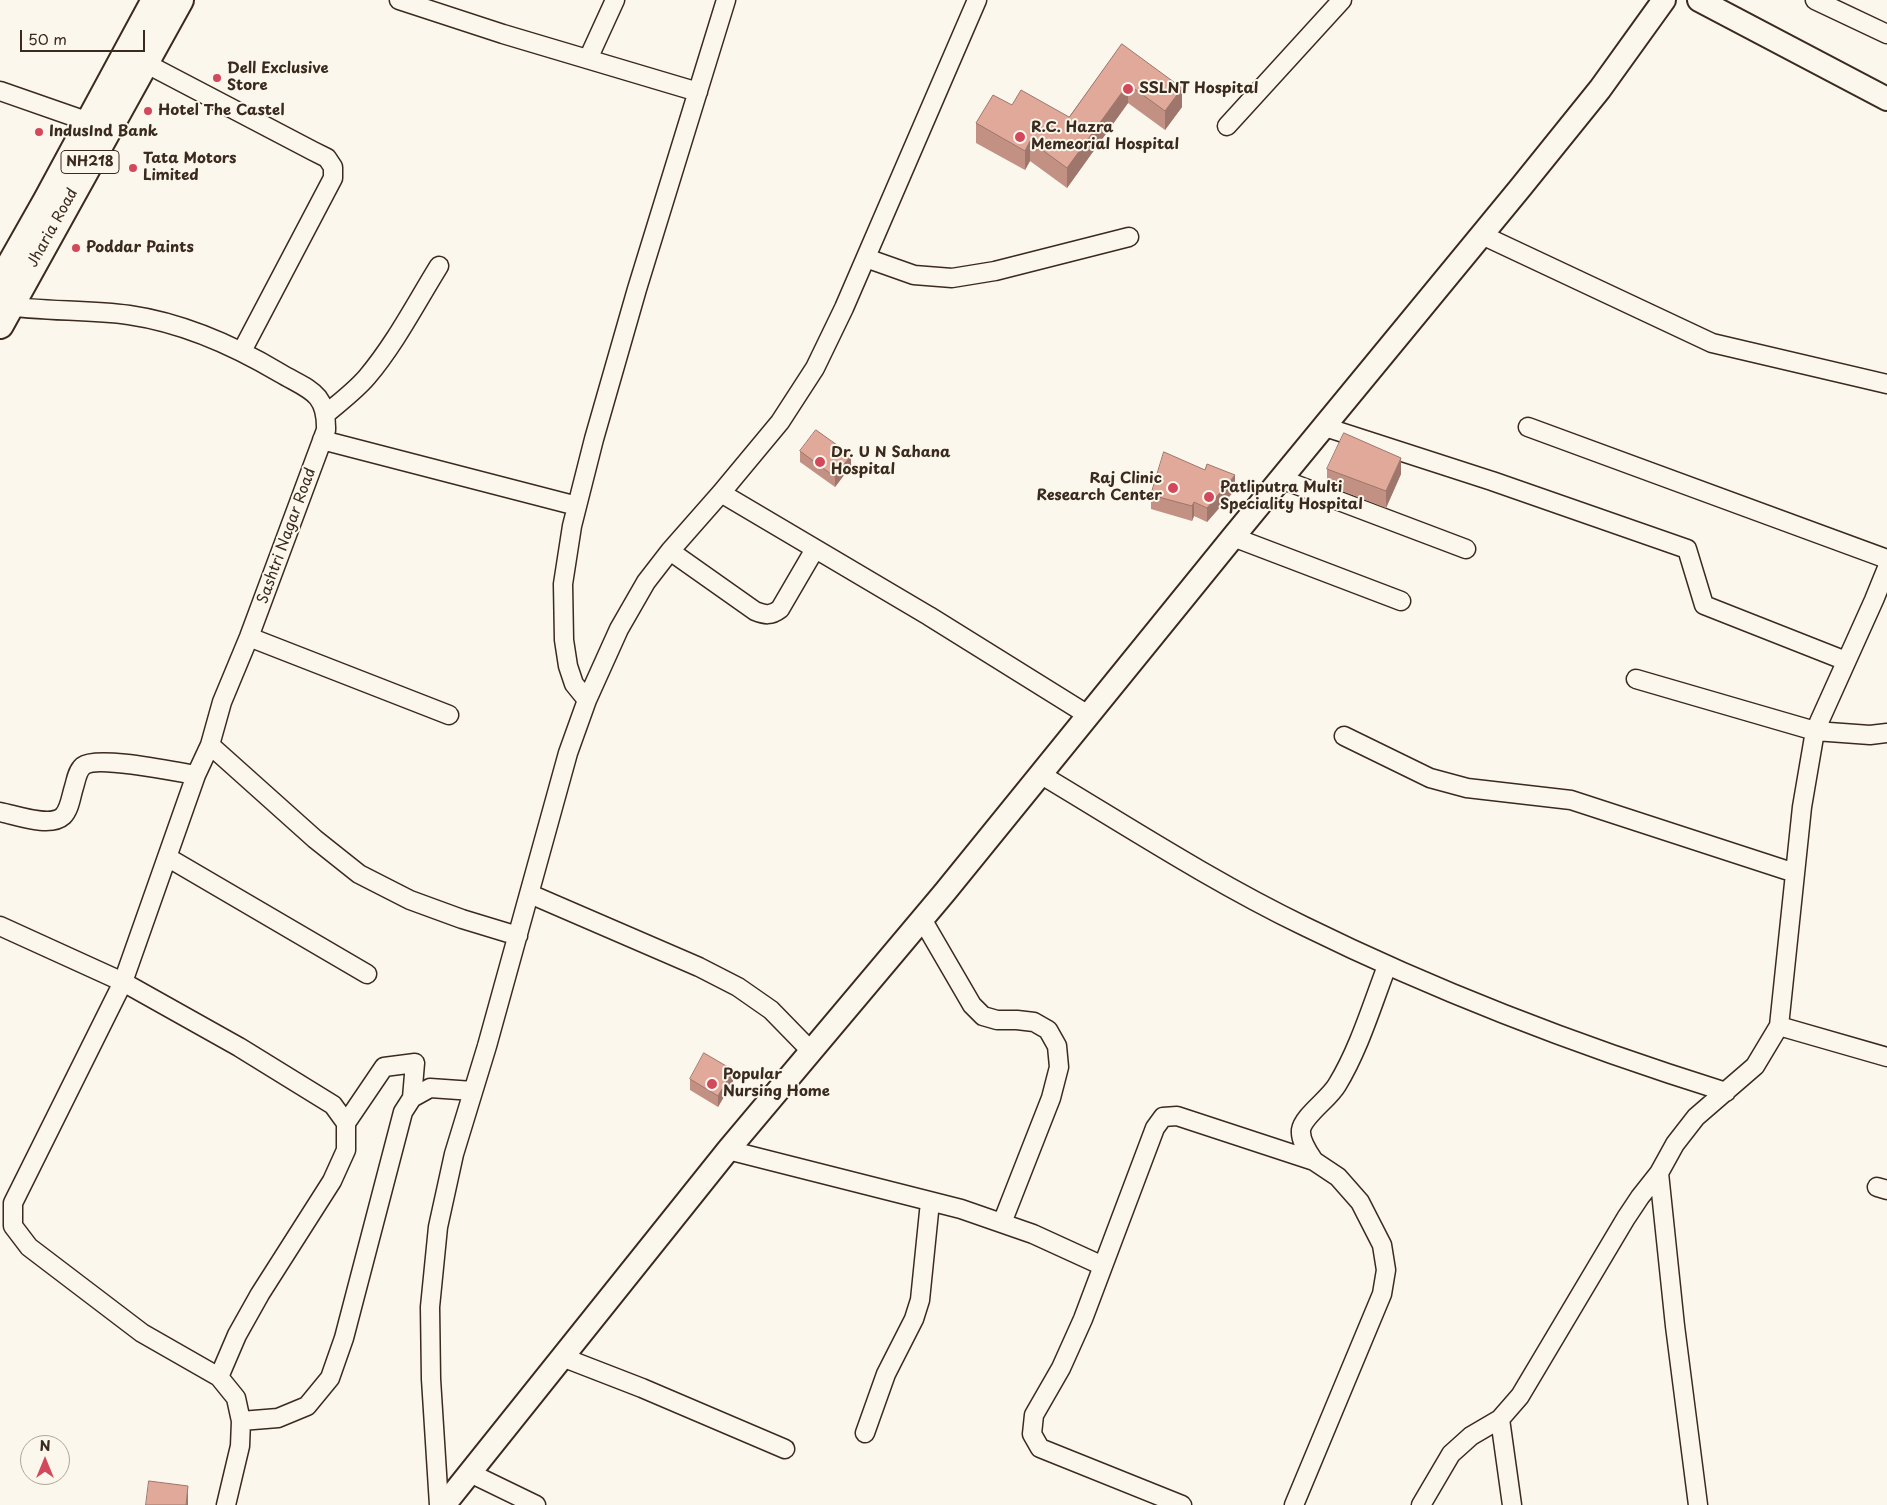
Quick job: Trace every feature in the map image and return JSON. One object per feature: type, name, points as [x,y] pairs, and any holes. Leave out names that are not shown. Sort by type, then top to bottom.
[{"type":"highway","name":"Jharia Road","points":[[0,283],[155,0]]},
{"type":"highway","name":"Jharia Road","points":[[3,312],[180,0]]},
{"type":"main road","points":[[444,1505],[728,1150],[922,919],[1482,235],[1600,89],[1664,0]]},
{"type":"main road","points":[[1699,0],[1887,99]]},
{"type":"street","points":[[399,0],[503,34],[698,92]]},
{"type":"street","points":[[588,60],[615,0]]},
{"type":"street","points":[[587,700],[574,684],[568,666],[564,640],[563,584],[577,506],[637,289],[726,0]]},
{"type":"street","points":[[438,1505],[431,1379],[430,1307],[438,1227],[454,1154],[530,894],[568,754],[587,700],[618,629],[646,582],[670,551],[780,422],[815,368],[844,308],[977,0]]},
{"type":"street","points":[[1227,126],[1342,0]]},
{"type":"street","points":[[1815,0],[1838,5],[1887,34]]},
{"type":"street","points":[[145,63],[313,150],[327,158],[334,167],[333,178],[242,351]]},
{"type":"street","points":[[0,90],[89,122]]},
{"type":"street","points":[[1482,235],[1712,343],[1887,384]]},
{"type":"street","points":[[866,258],[914,275],[952,278],[995,271],[1128,237]]},
{"type":"street","points":[[3,312],[136,316],[169,323],[242,351],[310,391],[322,401],[326,414],[346,398],[367,377],[390,345],[439,266]]},
{"type":"street","name":"Sashtri Nagar Road","points":[[226,1505],[240,1446],[241,1421],[236,1398],[219,1378],[142,1333],[29,1247],[13,1226],[13,1203],[122,982],[196,775],[210,745],[222,702],[249,637],[326,430],[326,414]]},
{"type":"street","points":[[1325,427],[1492,481],[1687,549],[1704,604],[1846,661]]},
{"type":"street","points":[[1528,427],[1887,559]]},
{"type":"street","points":[[322,440],[577,506]]},
{"type":"street","points":[[1281,479],[1466,549]]},
{"type":"street","points":[[721,493],[929,616],[1088,715]]},
{"type":"street","points":[[1233,537],[1401,601]]},
{"type":"street","points":[[670,551],[755,611],[765,615],[773,614],[780,609],[816,549]]},
{"type":"street","points":[[1421,1505],[1451,1454],[1471,1436],[1500,1419],[1520,1396],[1626,1218],[1659,1173],[1675,1144],[1696,1117],[1755,1066],[1779,1026],[1802,807],[1815,731],[1887,568]]},
{"type":"street","points":[[249,637],[449,715]]},
{"type":"street","points":[[1636,679],[1815,731],[1870,735],[1887,733]]},
{"type":"street","points":[[1344,736],[1430,778],[1467,788],[1571,800],[1795,872]]},
{"type":"street","points":[[210,745],[315,839],[359,874],[410,900],[462,919],[518,936]]},
{"type":"street","points":[[0,812],[39,821],[54,821],[63,816],[77,776],[83,766],[94,762],[112,762],[196,775]]},
{"type":"street","points":[[1040,774],[1190,864],[1302,925],[1387,966],[1522,1021],[1652,1069],[1726,1092]]},
{"type":"street","points":[[167,857],[367,974]]},
{"type":"street","points":[[530,894],[698,967],[738,987],[771,1010],[811,1051]]},
{"type":"street","points":[[922,919],[972,1005],[983,1016],[997,1020],[1034,1022],[1048,1030],[1057,1046],[1059,1067],[1051,1098],[1002,1223]]},
{"type":"street","points":[[0,926],[122,982],[239,1048],[334,1105],[346,1123],[346,1150],[332,1182],[260,1294],[237,1335],[219,1378]]},
{"type":"street","points":[[1314,1161],[1302,1141],[1301,1129],[1306,1118],[1333,1091],[1345,1071],[1387,966]]},
{"type":"street","points":[[1779,1026],[1887,1057]]},
{"type":"street","points":[[346,1123],[384,1067],[415,1063],[412,1098]]},
{"type":"street","points":[[241,1421],[278,1418],[307,1406],[330,1378],[344,1338],[402,1112],[412,1098],[430,1088],[473,1091]]},
{"type":"street","points":[[1182,1505],[1040,1448],[1032,1434],[1034,1415],[1060,1368],[1083,1319],[1155,1128],[1164,1117],[1178,1116],[1314,1161],[1338,1177],[1360,1202],[1382,1245],[1386,1270],[1382,1294],[1294,1505]]},
{"type":"street","points":[[728,1150],[961,1209],[1033,1234],[1103,1266]]},
{"type":"street","points":[[1659,1173],[1675,1326],[1698,1505]]},
{"type":"street","points":[[865,1433],[886,1374],[914,1319],[920,1300],[930,1202]]},
{"type":"street","points":[[562,1357],[642,1388],[785,1449]]},
{"type":"street","points":[[1500,1419],[1512,1505]]},
{"type":"street","points":[[470,1473],[536,1505]]},
{"type":"building","points":[[1122,44],[1182,88],[1165,111],[1128,84],[1067,168],[1030,141],[1025,151],[976,123],[993,95],[1012,105],[1021,90],[1069,117]]},
{"type":"building","points":[[816,430],[851,455],[835,477],[800,451]]},
{"type":"building","points":[[1344,433],[1401,458],[1386,491],[1327,469]]},
{"type":"building","points":[[1164,452],[1205,470],[1207,464],[1235,475],[1207,508],[1194,502],[1192,506],[1151,495]]},
{"type":"building","points":[[704,1053],[733,1070],[718,1096],[690,1079]]},
{"type":"building","points":[[149,1481],[188,1486],[186,1505],[146,1505]]},
{"type":"place","name":"Dell Exclusive Store","points":[[217,78]]},
{"type":"place","name":"SSLNT Hospital","points":[[1128,89]]},
{"type":"place","name":"Hotel The Castel","points":[[148,111]]},
{"type":"place","name":"IndusInd Bank","points":[[39,132]]},
{"type":"place","name":"R.C. Hazra Memeorial Hospital","points":[[1020,137]]},
{"type":"place","name":"Tata Motors Limited","points":[[133,168]]},
{"type":"place","name":"Poddar Paints","points":[[76,248]]},
{"type":"place","name":"Dr. U N Sahana Hospital","points":[[820,462]]},
{"type":"place","name":"Raj Clinic Research Center","points":[[1173,488]]},
{"type":"place","name":"Patliputra Multi Speciality Hospital","points":[[1209,497]]},
{"type":"place","name":"Popular Nursing Home","points":[[712,1084]]}]
